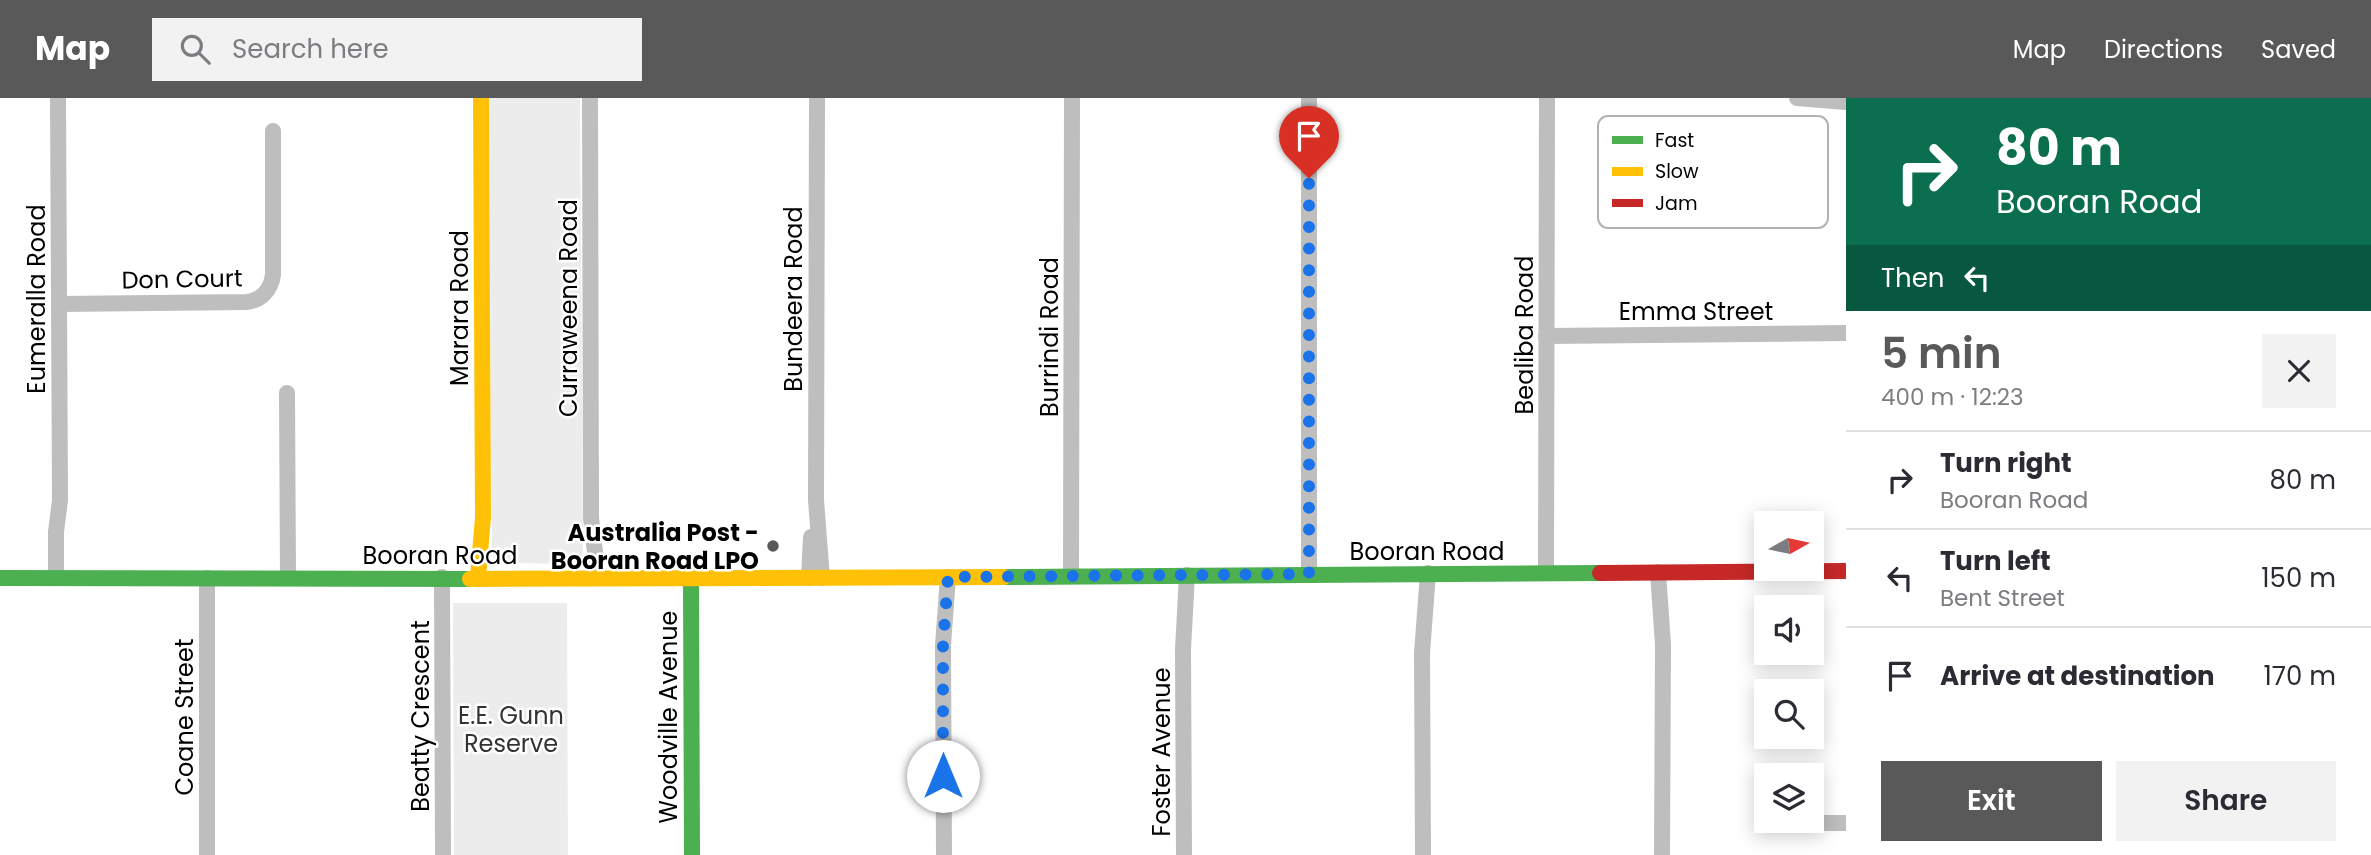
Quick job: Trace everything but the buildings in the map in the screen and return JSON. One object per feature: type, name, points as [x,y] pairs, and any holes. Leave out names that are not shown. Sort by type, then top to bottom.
[{"type":"street","name":"Eumeralla Road","points":[[58,98],[60,500],[56,532],[61,578]]},
{"type":"street","name":"Marara Road","points":[[481,98],[483,578]]},
{"type":"street","name":"Curraweena Road","points":[[590,98],[591,518],[586,556],[592,578]]},
{"type":"street","name":"Bundeera Road","points":[[815,578],[817,98]]},
{"type":"street","name":"Burrindi Road","points":[[1071,576],[1072,98]]},
{"type":"street","points":[[1309,98],[1309,574]]},
{"type":"street","name":"Bealiba Road","points":[[1546,573],[1548,98]]},
{"type":"street","points":[[1797,98],[1846,102]]},
{"type":"street","name":"Don Court","points":[[59,304],[247,302],[259,299],[268,289],[273,275],[273,131]]},
{"type":"street","name":"Emma Street","points":[[1546,335],[1846,333]]},
{"type":"street","points":[[287,393],[288,578]]},
{"type":"street","name":"Booran Road","points":[[0,578],[691,579],[1846,571]]},
{"type":"street","points":[[1662,855],[1663,572]]},
{"type":"street","points":[[1423,573],[1417,595],[1422,653],[1423,855]]},
{"type":"street","name":"Foster Avenue","points":[[1182,575],[1177,597],[1183,649],[1184,855]]},
{"type":"street","points":[[942,577],[937,598],[943,645],[944,855]]},
{"type":"street","name":"Coane Street","points":[[206,578],[207,855]]},
{"type":"street","name":"Beatty Crescent","points":[[442,578],[443,855]]},
{"type":"street","name":"Woodville Avenue","points":[[691,579],[692,855]]},
{"type":"street","points":[[1824,823],[1846,823]]},
{"type":"green space","points":[[489,98],[580,98],[583,554],[581,561],[574,564],[499,563],[494,560],[492,553]]},
{"type":"green space","name":"E.E. Gunn Reserve","points":[[453,603],[567,603],[568,855],[454,855]]},
{"type":"traffic: fast","points":[[1004,577],[1600,573]]},
{"type":"traffic: fast","points":[[0,578],[470,579]]},
{"type":"traffic: fast","points":[[691,579],[692,855]]},
{"type":"traffic: slow","points":[[478,578],[483,517],[481,98]]},
{"type":"traffic: slow","points":[[470,579],[1004,577]]},
{"type":"traffic: jam","points":[[1600,573],[1846,571]]},
{"type":"place","name":"Australia Post - Booran Road LPO","points":[[773,546]]},
{"type":"route","points":[[943,776],[943,645],[948,577],[1309,574],[1309,178]]}]
